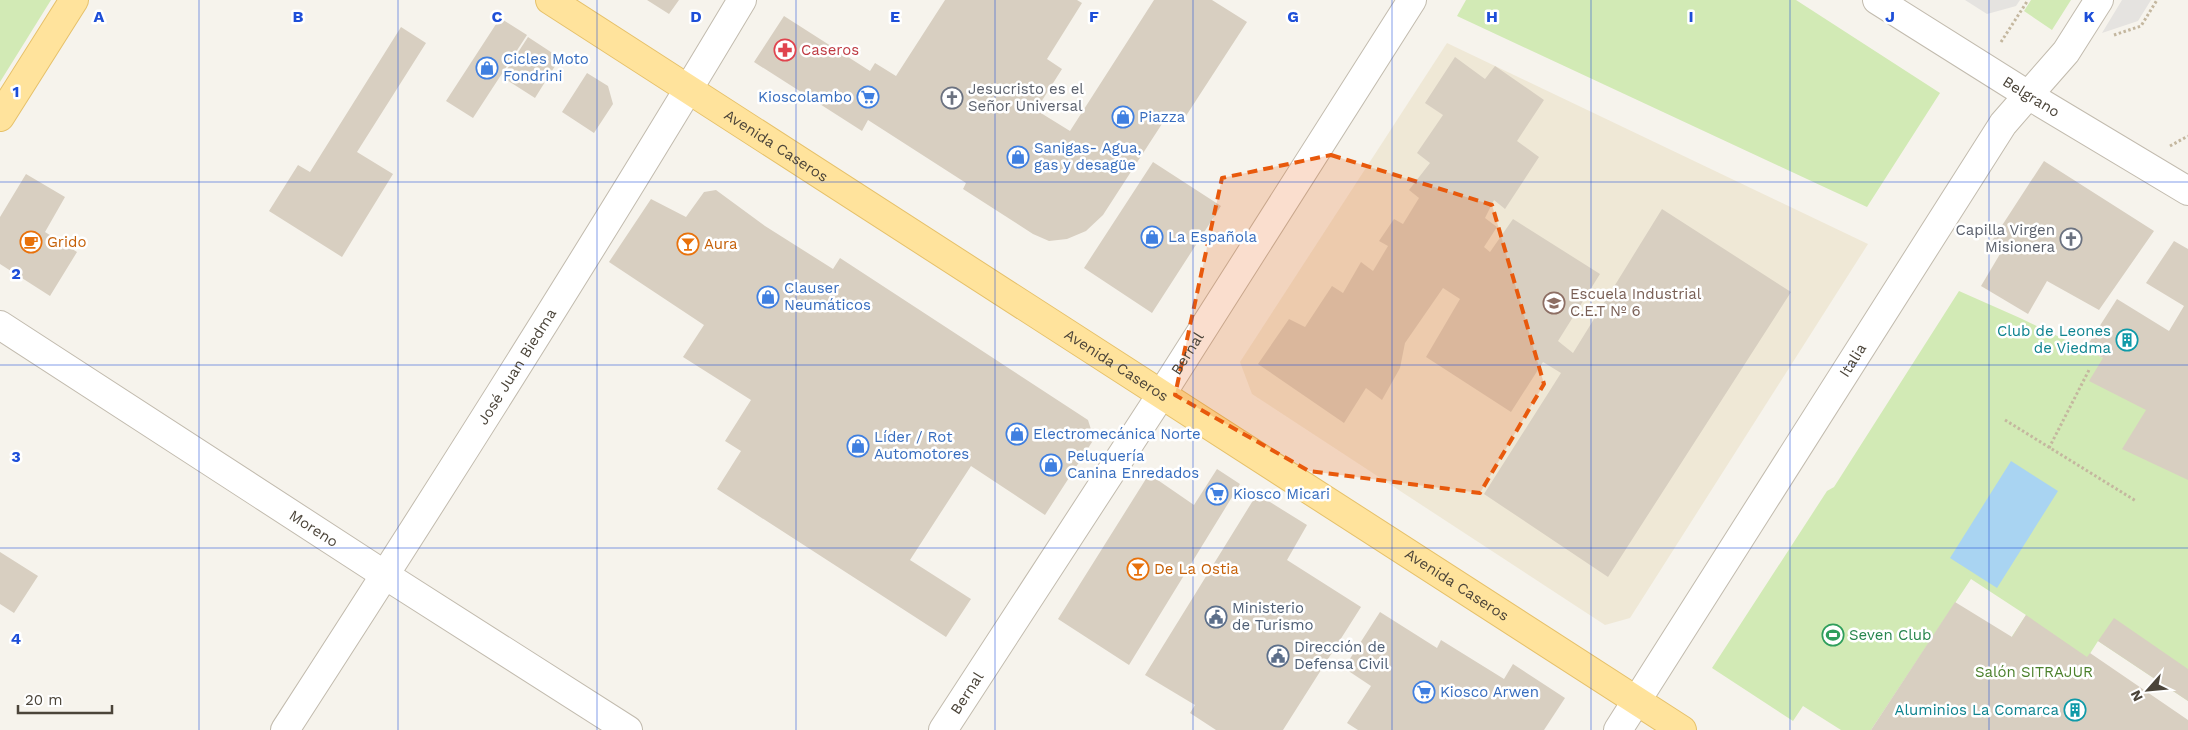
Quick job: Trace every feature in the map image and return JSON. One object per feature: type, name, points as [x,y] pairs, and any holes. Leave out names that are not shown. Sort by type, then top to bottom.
[{"type":"main road","points":[[0,117],[74,0]]},
{"type":"main road","name":"Avenida Caseros","points":[[550,0],[1682,730]]},
{"type":"street","name":"José Juan Biedma","points":[[285,730],[385,575],[689,89],[742,0]]},
{"type":"street","name":"Bernal","points":[[943,730],[1161,395],[1412,0]]},
{"type":"street","name":"Belgrano","points":[[1877,0],[1984,68],[2188,191]]},
{"type":"street","name":"Italia","points":[[1618,730],[2003,124],[2066,52],[2099,0]]},
{"type":"street","name":"Moreno","points":[[0,325],[628,730]]},
{"type":"path","points":[[1984,68],[2028,0]]},
{"type":"path","points":[[2049,448],[2089,370]]},
{"type":"path","points":[[2006,420],[2136,501]]},
{"type":"highlighted area","points":[[1331,155],[1492,205],[1544,384],[1480,493],[1309,471],[1175,395],[1222,178]]},
{"type":"shaded area","points":[[1965,0],[2020,0],[2016,6],[1987,14]]},
{"type":"shaded area","points":[[2122,0],[2151,0],[2138,21],[2102,33]]},
{"type":"shaded area","name":"Escuela Industrial C.E.T Nº 6","points":[[1447,43],[1868,244],[1630,618],[1605,625],[1252,394],[1240,362]]},
{"type":"green space","points":[[0,0],[51,0],[0,82]]},
{"type":"green space","points":[[1466,0],[1796,0],[1940,93],[1867,207],[1457,16]]},
{"type":"green space","points":[[2031,0],[2071,0],[2052,30],[2024,11]]},
{"type":"green space","name":"Salón SITRAJUR","points":[[1959,291],[2020,318],[2188,399],[2188,701],[2098,641],[2067,690],[1951,730],[2026,615],[1971,579],[1871,730],[1841,730],[1803,706],[1793,721],[1712,668],[1827,491],[1834,487]]},
{"type":"water","points":[[2011,461],[2058,491],[1997,588],[1950,558]]},
{"type":"building","points":[[647,0],[679,0],[669,14]]},
{"type":"building","points":[[945,0],[1077,0],[1082,3],[1047,59],[1062,69],[1036,110],[1070,131],[1154,0],[1212,0],[1247,22],[1182,122],[1169,113],[1103,215],[1086,231],[1067,239],[1049,241],[1033,234],[963,189],[966,183],[868,120],[862,131],[754,62],[784,16],[870,71],[875,63],[896,76]]},
{"type":"building","name":"Cicles Moto Fondrini","points":[[500,18],[527,35],[473,118],[446,101]]},
{"type":"building","points":[[401,27],[426,43],[357,152],[393,174],[342,257],[269,211],[298,165],[310,172]]},
{"type":"building","points":[[528,37],[560,58],[535,98],[502,77]]},
{"type":"building","points":[[1455,57],[1485,79],[1495,66],[1544,100],[1517,141],[1539,157],[1505,209],[1494,200],[1485,218],[1497,227],[1484,247],[1490,252],[1513,219],[1600,274],[1558,341],[1573,353],[1662,209],[1791,292],[1608,577],[1484,494],[1561,373],[1543,362],[1511,412],[1426,357],[1460,299],[1443,288],[1405,343],[1400,368],[1382,400],[1366,388],[1344,423],[1258,364],[1289,319],[1305,327],[1332,286],[1343,293],[1361,262],[1373,271],[1388,246],[1379,241],[1394,219],[1403,224],[1419,198],[1409,190],[1430,163],[1417,153],[1443,115],[1425,103]]},
{"type":"building","points":[[587,73],[608,86],[613,104],[594,133],[562,112]]},
{"type":"building","name":"Capilla Virgen Misionera","points":[[2044,161],[2154,231],[2099,310],[2047,281],[2028,314],[1981,286],[2000,254],[1988,247]]},
{"type":"building","name":"La Española","points":[[1153,162],[1221,206],[1152,313],[1084,268]]},
{"type":"building","name":"Grido","points":[[26,174],[65,197],[45,232],[77,252],[50,296],[0,264],[0,217]]},
{"type":"building","name":"Líder / Rot Automotores","points":[[716,190],[765,226],[833,269],[840,258],[1088,420],[1094,439],[1045,515],[971,466],[910,560],[971,599],[946,637],[717,489],[741,451],[725,441],[751,400],[683,357],[704,325],[609,262],[651,199],[686,217],[704,192]]},
{"type":"building","points":[[2174,241],[2188,249],[2188,480],[2122,449],[2146,410],[2089,381],[2103,358],[2085,349],[2117,299],[2169,331],[2184,306],[2146,283]]},
{"type":"building","name":"De La Ostia","points":[[1217,469],[1240,484],[1129,665],[1058,619],[1149,474],[1194,505]]},
{"type":"building","points":[[1257,494],[1307,525],[1287,560],[1361,607],[1283,730],[1216,730],[1190,713],[1195,705],[1145,675]]},
{"type":"building","points":[[0,552],[38,576],[14,613],[0,604]]},
{"type":"building","points":[[1955,602],[2012,637],[2026,615],[2087,657],[2090,653],[2188,720],[2188,730],[1871,730]]},
{"type":"building","points":[[1380,612],[1437,648],[1441,640],[1504,679],[1513,664],[1565,698],[1544,730],[1358,730],[1347,723],[1371,686],[1344,668]]},
{"type":"building","points":[[2114,618],[2188,669],[2188,701],[2098,641]]},
{"type":"place","name":"Caseros","points":[[785,50]]},
{"type":"place","name":"Cicles Moto Fondrini","points":[[487,68]]},
{"type":"place","name":"Kioscolambo","points":[[868,97]]},
{"type":"place","name":"Jesucristo es el Señor Universal","points":[[952,98]]},
{"type":"place","name":"Piazza","points":[[1123,117]]},
{"type":"place","name":"Sanigas- Agua, gas y desagüe","points":[[1018,157]]},
{"type":"place","name":"La Española","points":[[1152,237]]},
{"type":"place","name":"Capilla Virgen Misionera","points":[[2071,239]]},
{"type":"place","name":"Grido","points":[[31,242]]},
{"type":"place","name":"Aura","points":[[688,244]]},
{"type":"place","name":"Clauser Neumáticos","points":[[768,297]]},
{"type":"place","name":"Escuela Industrial C.E.T Nº 6","points":[[1554,303]]},
{"type":"place","name":"Club de Leones de Viedma","points":[[2127,340]]},
{"type":"place","name":"Electromecánica Norte","points":[[1017,434]]},
{"type":"place","name":"Líder / Rot Automotores","points":[[858,446]]},
{"type":"place","name":"Peluquería Canina Enredados","points":[[1051,465]]},
{"type":"place","name":"Kiosco Micari","points":[[1217,494]]},
{"type":"place","name":"De La Ostia","points":[[1138,569]]},
{"type":"place","name":"Ministerio de Turismo","points":[[1216,617]]},
{"type":"place","name":"Seven Club","points":[[1833,635]]},
{"type":"place","name":"Dirección de Defensa Civil","points":[[1278,656]]},
{"type":"place","name":"Kiosco Arwen","points":[[1424,692]]},
{"type":"place","name":"Aluminios La Comarca","points":[[2075,710]]}]
